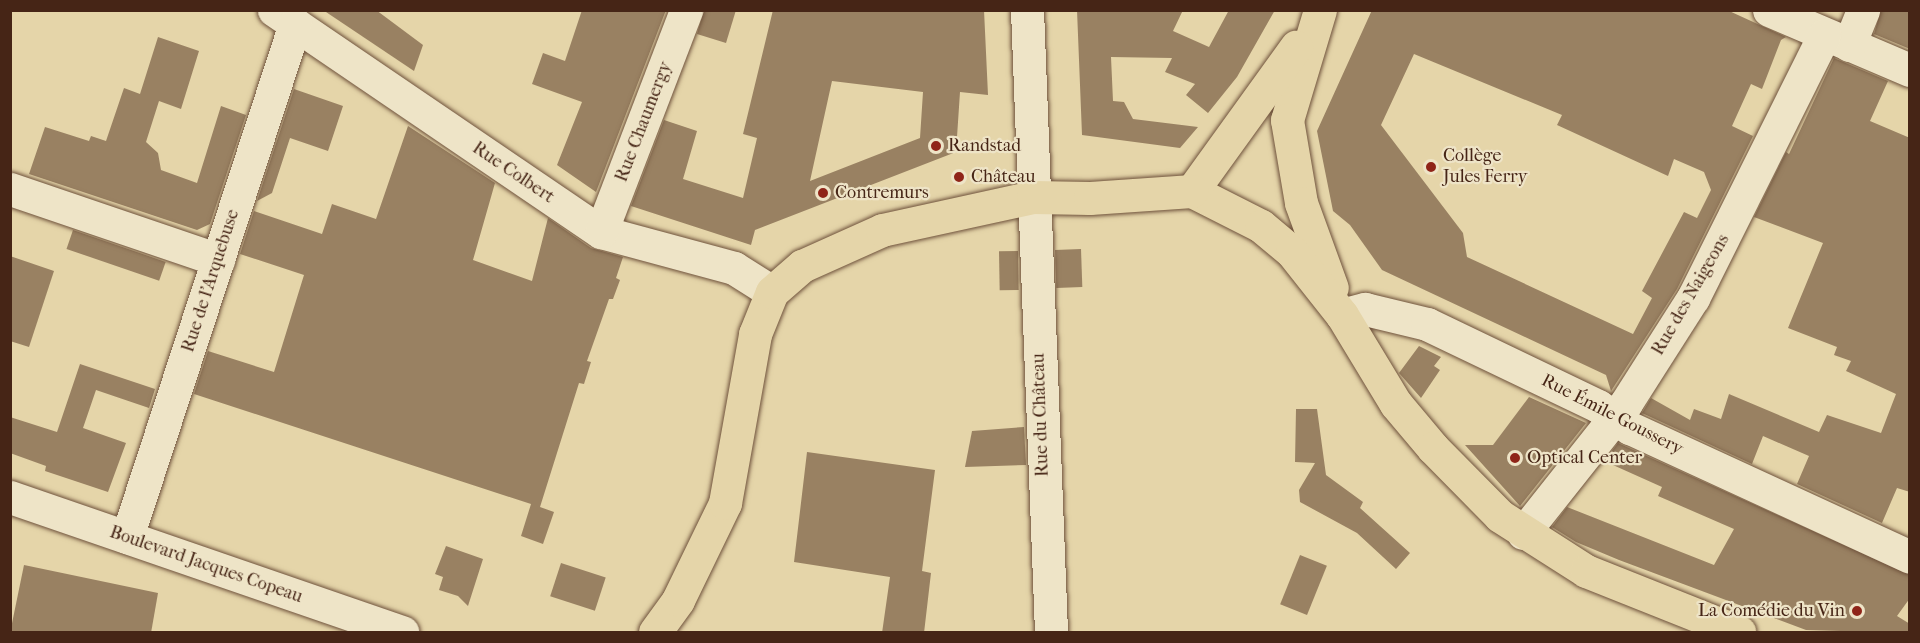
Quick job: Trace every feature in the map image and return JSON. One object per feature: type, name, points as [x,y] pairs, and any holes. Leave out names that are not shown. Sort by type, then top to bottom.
[{"type":"main road","points":[[1192,191],[1235,136],[1319,12]]},
{"type":"main road","points":[[1319,12],[1288,106],[1288,137],[1301,203],[1342,315]]},
{"type":"main road","points":[[655,633],[678,600],[725,503],[755,334],[772,292],[802,266],[882,230],[1034,197],[1090,198],[1192,191],[1261,226],[1292,252],[1342,315],[1403,413],[1476,495],[1523,533],[1586,571],[1738,633]]},
{"type":"street","name":"Rue Chaumergy","points":[[602,232],[686,10]]},
{"type":"street","name":"Rue du Château","points":[[1027,10],[1051,633]]},
{"type":"street","points":[[1769,10],[1910,70]]},
{"type":"street","name":"Rue des Naigeons","points":[[1523,533],[1613,418],[1693,298],[1837,40],[1863,10]]},
{"type":"street","name":"Rue Colbert","points":[[285,17],[602,232],[734,268],[772,292]]},
{"type":"street","name":"Rue de l'Arquebuse","points":[[127,537],[218,260],[285,17]]},
{"type":"street","points":[[10,189],[218,260]]},
{"type":"street","name":"Rue Émile Goussery","points":[[1342,315],[1365,309],[1427,324],[1598,406],[1613,418],[1910,557]]},
{"type":"street","name":"Boulevard Jacques Copeau","points":[[10,497],[402,633]]},
{"type":"building","points":[[323,10],[376,10],[423,45],[414,71]]},
{"type":"building","points":[[582,10],[666,10],[596,192],[557,165],[582,102],[532,84],[543,53],[565,61]]},
{"type":"building","points":[[704,10],[736,10],[726,43],[697,34]]},
{"type":"building","points":[[773,10],[984,10],[988,95],[960,92],[956,152],[755,230],[751,245],[631,206],[664,120],[697,131],[683,179],[743,198],[757,138],[743,134]],"holes":[[[832,81],[923,92],[920,138],[810,181]]]},
{"type":"building","points":[[1077,10],[1183,10],[1173,31],[1209,47],[1229,10],[1275,10],[1237,77],[1208,113],[1186,95],[1195,84],[1165,72],[1172,58],[1111,57],[1113,101],[1124,102],[1133,119],[1198,127],[1180,148],[1082,135]]},
{"type":"building","points":[[1372,10],[1727,10],[1786,37],[1781,40],[1762,89],[1751,84],[1732,126],[1753,136],[1677,289],[1611,391],[1606,375],[1382,270],[1350,225],[1333,211],[1317,131]],"holes":[[[1414,54],[1562,115],[1557,125],[1668,176],[1674,159],[1704,172],[1711,190],[1697,218],[1684,212],[1642,291],[1652,298],[1633,334],[1467,257],[1463,233],[1381,125]]]},
{"type":"building","points":[[1881,10],[1910,10],[1910,49],[1874,34]]},
{"type":"building","points":[[158,37],[199,51],[181,109],[159,101],[146,142],[158,153],[161,170],[197,183],[221,106],[246,115],[210,224],[197,230],[29,174],[45,127],[89,141],[91,136],[106,141],[124,88],[140,94]]},
{"type":"building","points":[[1834,58],[1888,81],[1870,121],[1910,138],[1910,492],[1897,488],[1882,523],[1797,484],[1809,456],[1763,436],[1752,464],[1642,413],[1651,398],[1690,420],[1694,409],[1721,419],[1729,394],[1819,432],[1827,415],[1881,433],[1896,394],[1846,371],[1851,361],[1834,355],[1837,347],[1788,328],[1823,243],[1754,217],[1786,152],[1789,154]]},
{"type":"building","points":[[294,89],[343,106],[328,151],[290,138],[272,193],[257,201]]},
{"type":"building","points":[[408,126],[495,183],[473,260],[532,281],[548,218],[591,248],[623,257],[616,278],[620,280],[613,299],[609,299],[587,361],[591,362],[584,384],[579,383],[540,507],[554,512],[543,544],[521,536],[531,504],[194,394],[208,351],[274,372],[304,275],[240,254],[254,211],[322,234],[332,204],[376,219]]},
{"type":"building","points":[[73,230],[166,262],[159,281],[66,249]]},
{"type":"building","points":[[1081,249],[1082,287],[1056,288],[1055,250]]},
{"type":"building","points":[[999,251],[1018,251],[1019,290],[1000,290]]},
{"type":"building","points":[[10,256],[54,271],[29,347],[10,341]]},
{"type":"building","points":[[1419,346],[1441,357],[1434,366],[1440,370],[1421,398],[1399,373]]},
{"type":"building","points":[[80,364],[155,389],[149,408],[96,390],[83,428],[126,443],[108,492],[45,471],[46,466],[10,453],[10,417],[57,432]]},
{"type":"building","points":[[1529,397],[1586,423],[1520,506],[1465,445],[1493,445]]},
{"type":"building","points":[[1296,409],[1317,409],[1326,475],[1363,502],[1360,508],[1410,553],[1396,569],[1357,533],[1300,502],[1299,490],[1315,463],[1295,462]]},
{"type":"building","points":[[1024,427],[1026,465],[965,467],[972,431]]},
{"type":"building","points":[[1618,443],[1910,575],[1910,598],[1897,616],[1910,624],[1910,633],[1806,630],[1619,560],[1576,542],[1552,527],[1567,507],[1714,565],[1734,529],[1658,496],[1662,487],[1604,461]]},
{"type":"building","points":[[807,452],[935,470],[922,571],[931,573],[924,633],[882,633],[890,577],[794,562]]},
{"type":"building","points":[[446,546],[483,559],[468,606],[458,596],[439,590],[443,577],[435,574]]},
{"type":"building","points":[[1300,555],[1327,566],[1307,615],[1280,604]]},
{"type":"building","points":[[561,563],[606,578],[595,611],[550,596]]},
{"type":"building","points":[[24,565],[158,593],[151,633],[10,633]]},
{"type":"place","name":"Randstad","points":[[936,146]]},
{"type":"place","name":"Collège Jules Ferry","points":[[1431,167]]},
{"type":"place","name":"Château","points":[[959,177]]},
{"type":"place","name":"Contremurs","points":[[823,193]]},
{"type":"place","name":"Optical Center","points":[[1515,458]]},
{"type":"place","name":"La Comédie du Vin","points":[[1857,611]]}]
